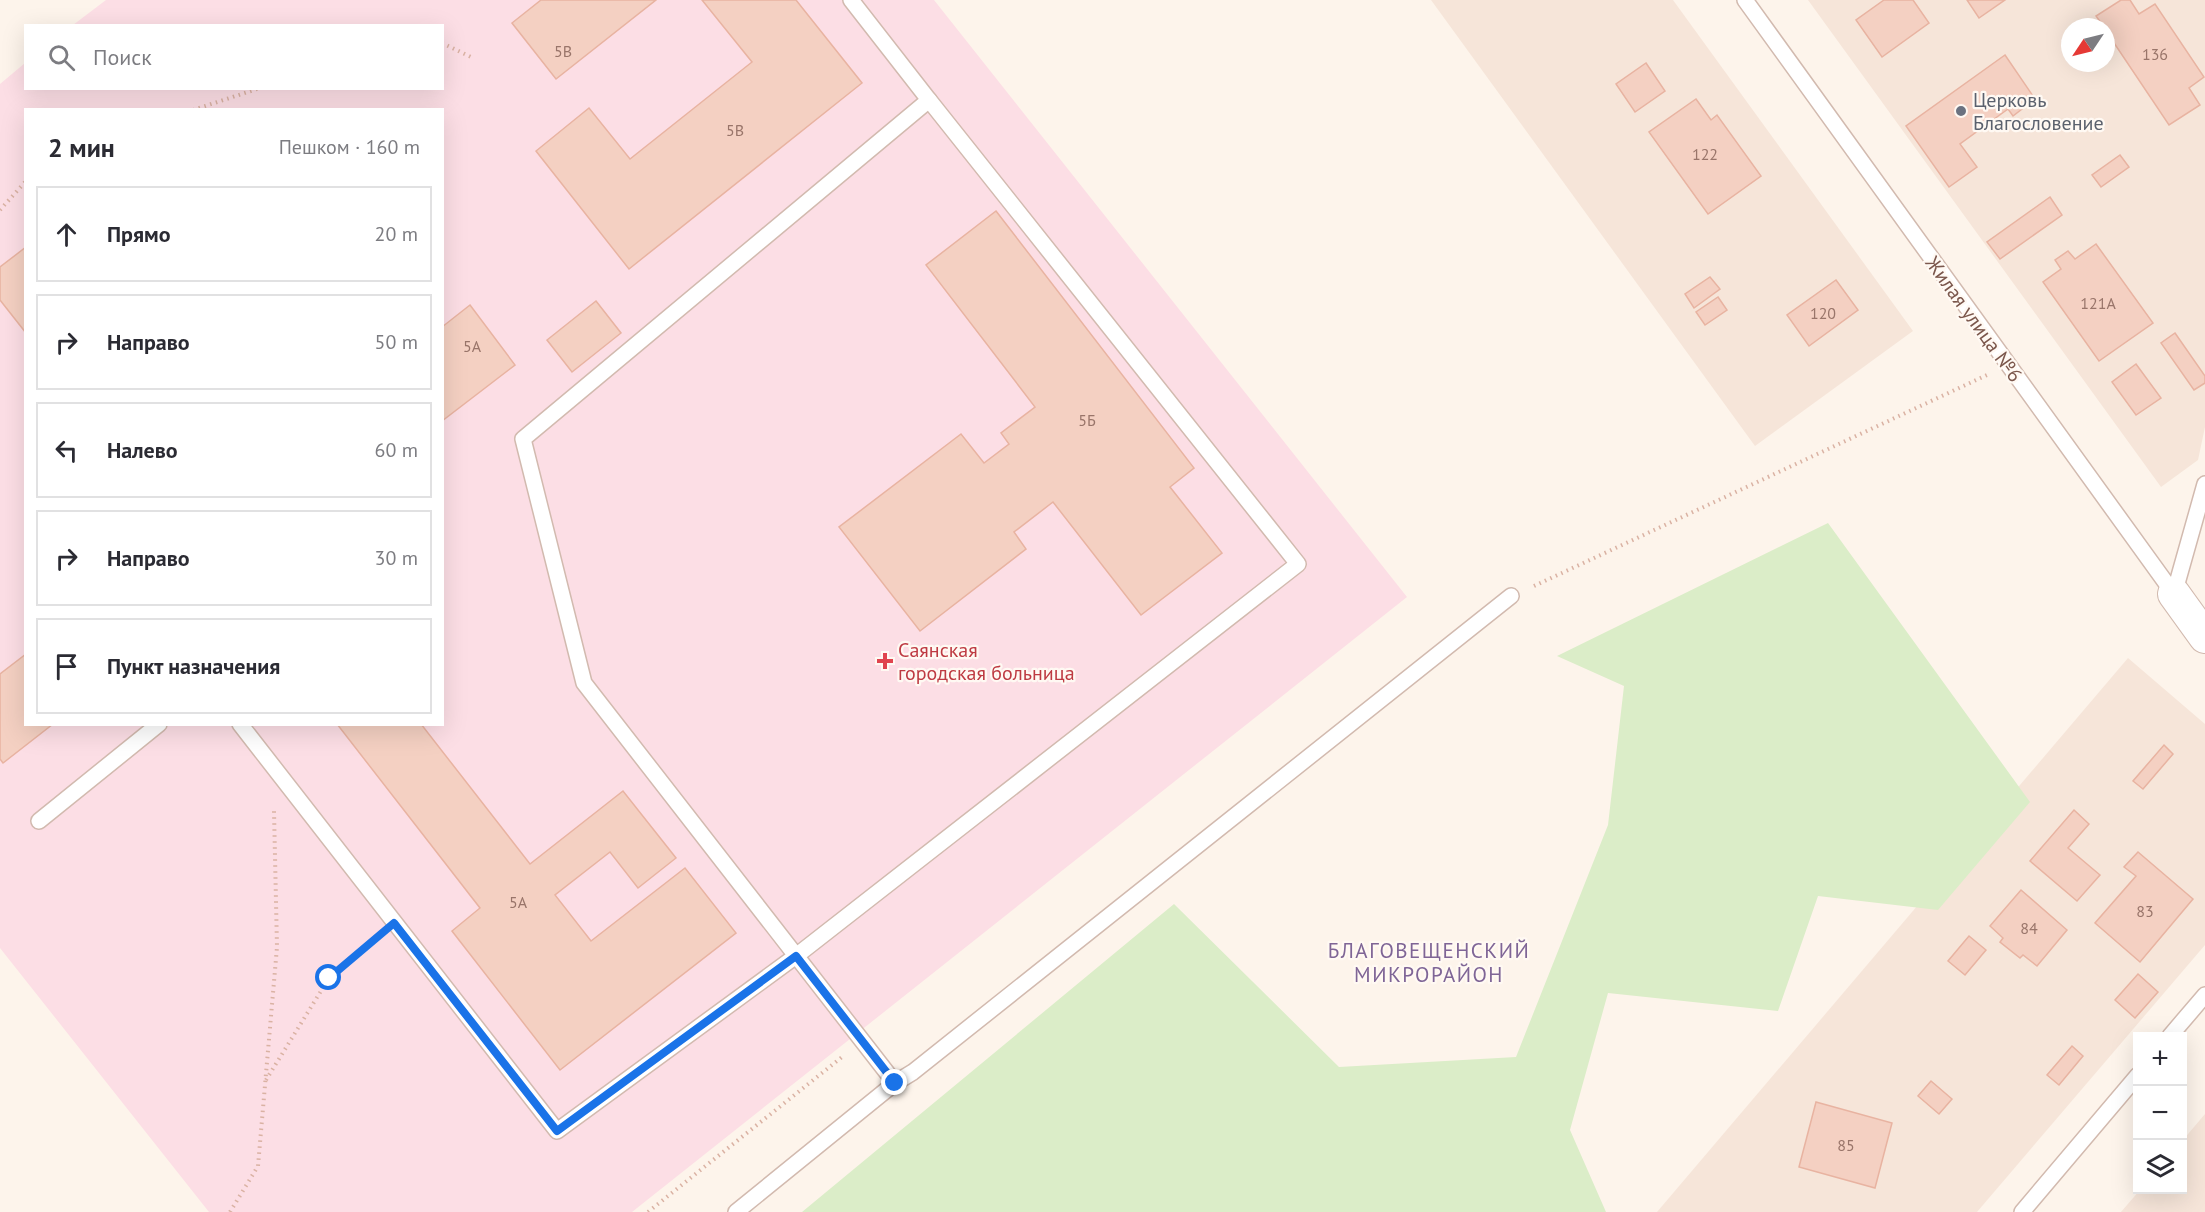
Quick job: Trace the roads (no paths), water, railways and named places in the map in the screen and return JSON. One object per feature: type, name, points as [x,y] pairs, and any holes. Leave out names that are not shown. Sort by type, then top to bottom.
[{"type":"street","name":"Жилая улица №6","points":[[2174,594],[2205,637]]},
{"type":"lane","points":[[242,726],[557,1131],[796,956],[1298,564],[851,0]]},
{"type":"lane","name":"Жилая улица №6","points":[[1745,0],[2174,594]]},
{"type":"lane","points":[[895,1083],[584,683],[523,439],[929,100]]},
{"type":"lane","points":[[2174,594],[2205,484]]},
{"type":"lane","points":[[736,1212],[895,1083],[913,1072],[1511,596]]},
{"type":"lane","points":[[39,821],[157,726]]},
{"type":"lane","points":[[2173,1032],[2205,995]]},
{"type":"lane","points":[[2022,1212],[2133,1081]]},
{"type":"place","name":"Церковь Благословение","points":[[1961,111]]},
{"type":"place","name":"Саянская городская больница","points":[[885,661]]},
{"type":"district","name":"БЛАГОВЕЩЕНСКИЙ МИКРОРАЙОН","points":[[1429,963]]}]
